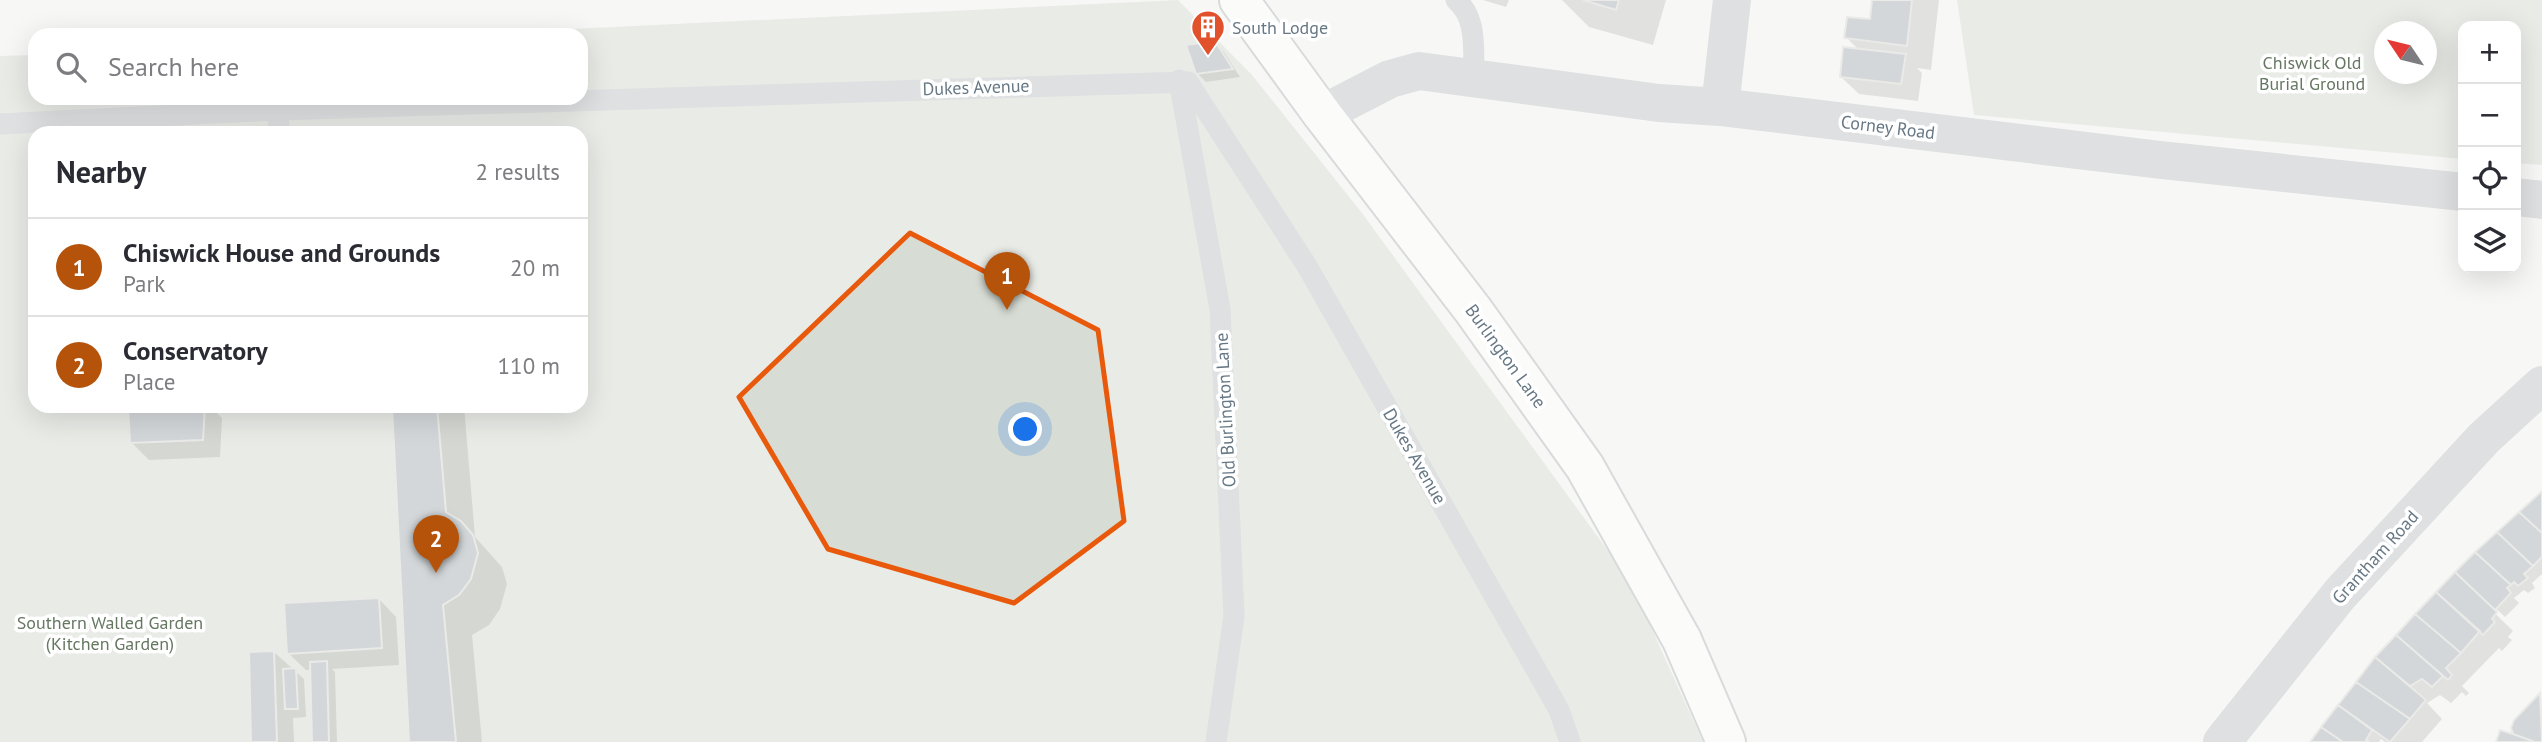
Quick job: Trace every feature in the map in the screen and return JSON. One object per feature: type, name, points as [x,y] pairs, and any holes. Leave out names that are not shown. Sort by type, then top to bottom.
[{"type":"highway","name":"Burlington Lane","points":[[1239,0],[1322,114],[1473,310],[1585,467],[1682,640],[1726,742]]},
{"type":"street","points":[[1720,107],[1732,0]]},
{"type":"street","name":"Corney Road","points":[[1322,114],[1390,79],[1419,71],[1659,103],[1720,107],[2147,158],[2458,191]]},
{"type":"street","points":[[2521,198],[2542,200]]},
{"type":"street","name":"Grantham Road","points":[[2222,742],[2340,594],[2484,438],[2542,385]]},
{"type":"lane","points":[[1456,0],[1467,9],[1471,24],[1474,78]]},
{"type":"lane","name":"Dukes Avenue","points":[[588,100],[1179,80],[1188,82],[1307,266],[1559,710],[1570,742]]},
{"type":"lane","name":"Old Burlington Lane","points":[[1179,80],[1220,309],[1234,616],[1216,742]]},
{"type":"lane","name":"Dukes Avenue","points":[[0,124],[428,105]]},
{"type":"lane","points":[[278,110],[279,126]]},
{"type":"highlighted area","points":[[910,233],[1098,330],[1124,521],[1014,603],[828,549],[739,397]]},
{"type":"green space","name":"Southern Walled Garden (Kitchen Garden)","points":[[1178,0],[1252,75],[1362,213],[1630,581],[1703,742],[0,742],[0,56],[28,55],[28,105],[588,105],[588,28]]},
{"type":"green space","name":"Chiswick Old Burial Ground","points":[[1957,0],[2542,0],[2542,165],[2521,163],[2521,21],[2458,21],[2458,159],[1974,115]]},
{"type":"building","points":[[1583,0],[1619,0],[1616,10]]},
{"type":"building","points":[[1872,0],[1912,0],[1907,46],[1844,38],[1847,17],[1870,19]]},
{"type":"building","name":"South Lodge","points":[[1215,41],[1233,69],[1196,74],[1186,45]]},
{"type":"building","points":[[1843,47],[1906,54],[1901,84],[1840,77]]},
{"type":"building","points":[[128,413],[205,413],[203,440],[130,443]]},
{"type":"building","points":[[392,413],[438,413],[446,512],[461,521],[473,535],[478,553],[471,579],[459,595],[443,605],[456,742],[409,742]]},
{"type":"building","points":[[2542,493],[2542,533],[2519,512]]},
{"type":"building","points":[[2519,512],[2542,533],[2542,557],[2533,566],[2497,532]]},
{"type":"building","points":[[2497,532],[2533,566],[2524,574],[2528,578],[2518,586],[2514,582],[2511,585],[2475,552]]},
{"type":"building","points":[[2475,552],[2511,585],[2507,588],[2511,593],[2495,610],[2455,572]]},
{"type":"building","points":[[2455,572],[2497,612],[2492,619],[2495,622],[2483,635],[2436,592]]},
{"type":"building","points":[[2436,592],[2480,631],[2461,653],[2415,614]]},
{"type":"building","points":[[379,598],[382,648],[287,654],[284,603]]},
{"type":"building","points":[[2415,614],[2461,653],[2446,668],[2452,675],[2448,680],[2396,635]]},
{"type":"building","points":[[2396,635],[2443,676],[2432,687],[2422,679],[2410,686],[2375,657]]},
{"type":"building","points":[[274,651],[277,742],[251,742],[249,652]]},
{"type":"building","points":[[2375,657],[2426,700],[2410,719],[2356,682]]},
{"type":"building","points":[[327,661],[329,742],[312,742],[310,662]]},
{"type":"building","points":[[296,668],[298,709],[285,709],[283,669]]},
{"type":"building","points":[[2356,682],[2410,719],[2390,742],[2338,705]]},
{"type":"building","points":[[2540,693],[2542,742],[2535,742],[2513,734],[2511,728],[2514,720]]},
{"type":"building","points":[[2338,705],[2372,730],[2366,740],[2369,742],[2343,742],[2321,727]]},
{"type":"building","points":[[2321,727],[2343,742],[2310,742]]},
{"type":"building","points":[[2500,730],[2513,734],[2535,742],[2496,742]]},
{"type":"place","name":"South Lodge","points":[[1208,57]]},
{"type":"place","name":"Chiswick House and Grounds","points":[[1007,310]]},
{"type":"place","name":"Conservatory","points":[[436,573]]}]
